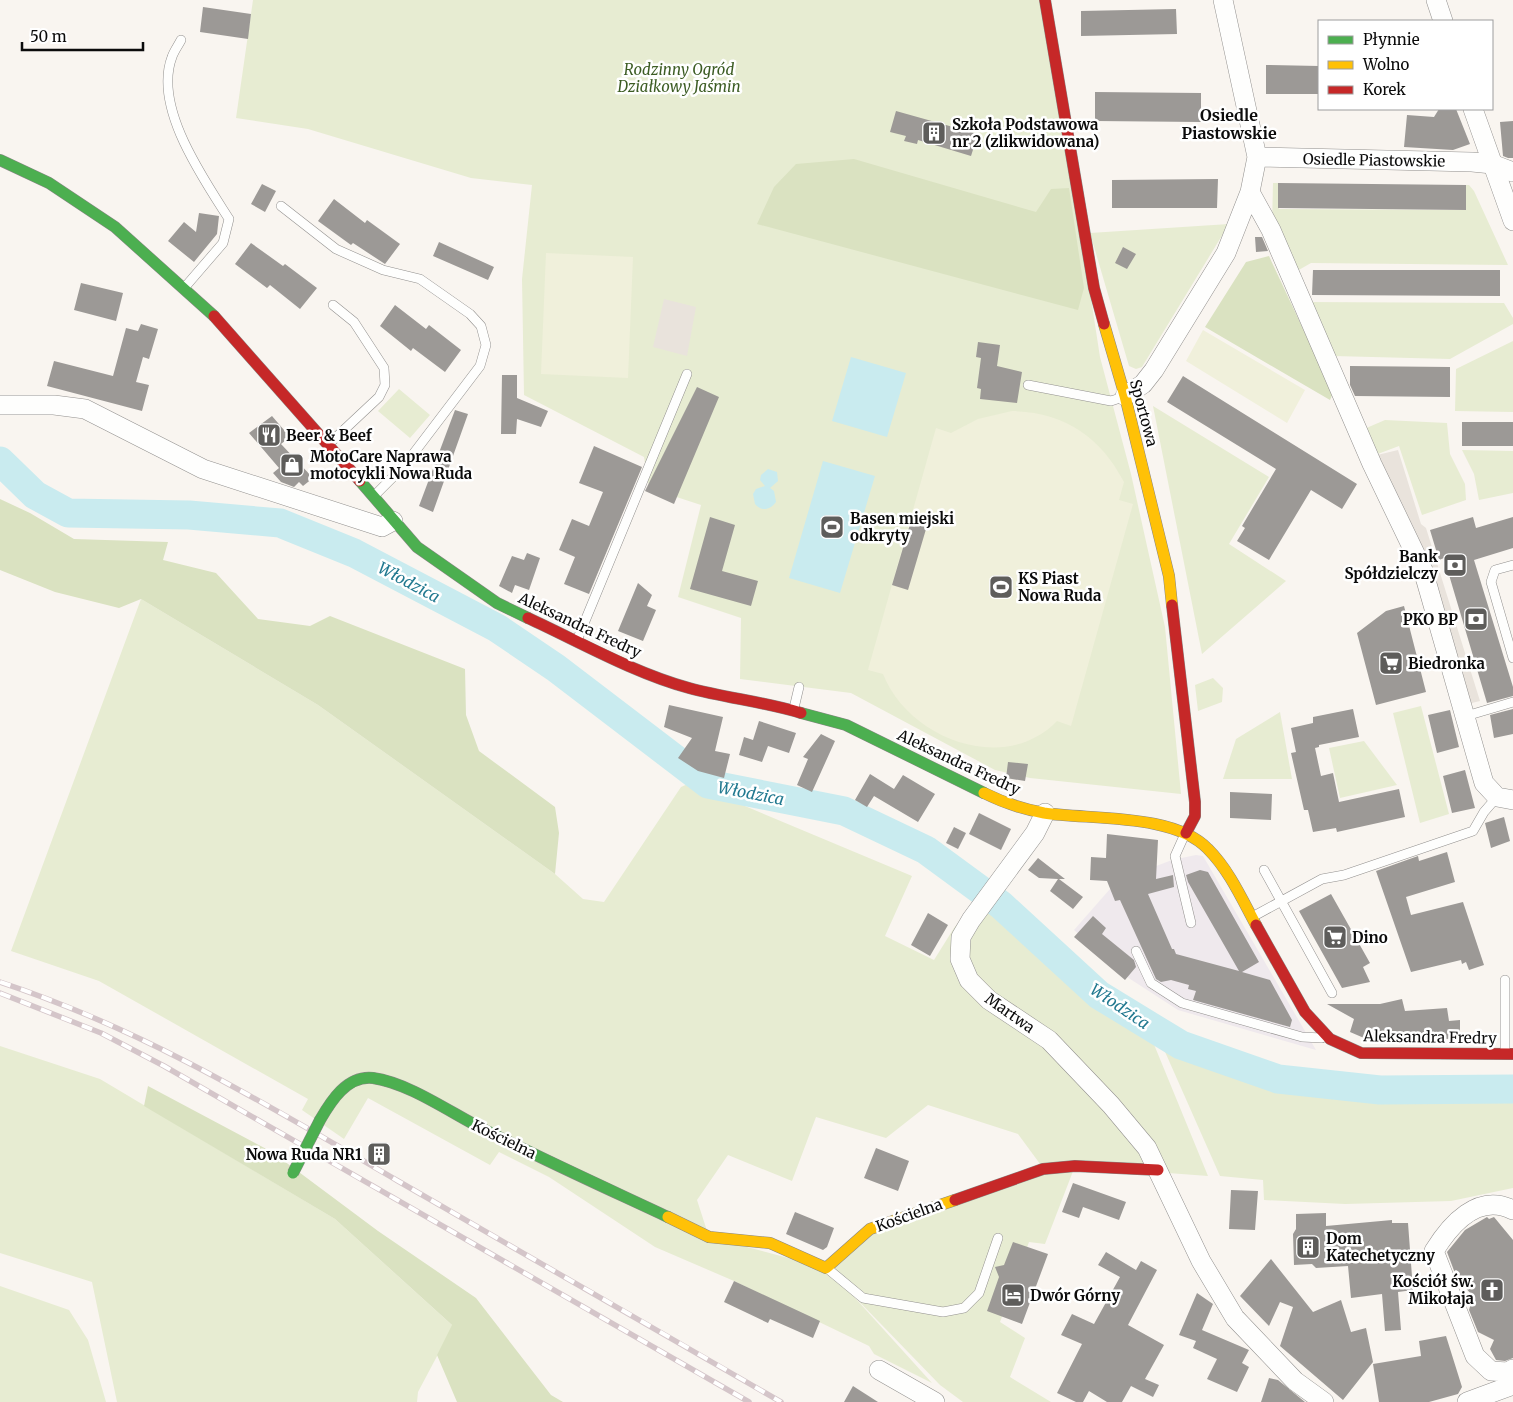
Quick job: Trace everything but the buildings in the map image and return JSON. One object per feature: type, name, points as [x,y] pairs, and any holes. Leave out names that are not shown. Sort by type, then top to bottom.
[{"type":"street","name":"Sportowa","points":[[1045,0],[1094,288],[1125,396],[1169,576],[1195,816],[1186,833]]},
{"type":"street","points":[[1125,396],[1143,384],[1154,370],[1226,252],[1250,192],[1257,157],[1223,0]]},
{"type":"street","points":[[1436,0],[1443,20]]},
{"type":"street","points":[[1473,110],[1513,221]]},
{"type":"street","name":"Osiedle Piastowskie","points":[[1257,157],[1492,164],[1513,172]]},
{"type":"street","name":"Aleksandra Fredry","points":[[0,160],[49,183],[114,227],[207,308],[329,444],[417,547],[497,603],[619,661],[690,688],[794,710],[846,725],[1010,806],[1045,813],[1164,825],[1186,833],[1207,847],[1223,866],[1306,1012],[1330,1038],[1362,1053],[1509,1054]]},
{"type":"street","points":[[1250,192],[1271,230],[1372,464],[1423,570],[1484,783],[1505,799]]},
{"type":"street","points":[[0,404],[54,404],[85,409],[203,468],[382,527],[393,521]]},
{"type":"street","name":"Martwa","points":[[1045,813],[1035,833],[971,920],[961,937],[960,959],[968,980],[989,1000],[1049,1040],[1074,1064],[1147,1148],[1158,1170]]},
{"type":"street","name":"Kościelna","points":[[293,1173],[333,1097],[351,1083],[372,1078],[402,1087],[482,1129],[709,1237],[770,1243],[826,1268],[870,1229],[1043,1168],[1075,1166],[1158,1170]]},
{"type":"street","points":[[1158,1170],[1201,1261],[1235,1318],[1295,1381],[1324,1402]]},
{"type":"street","points":[[1513,1210],[1507,1206],[1478,1206],[1448,1229],[1434,1251],[1475,1356],[1491,1371],[1508,1372],[1513,1369]]},
{"type":"street","points":[[879,1370],[935,1402]]},
{"type":"street","points":[[1467,1402],[1513,1385]]},
{"type":"lane","points":[[182,40],[172,58],[169,81],[170,100],[178,129],[200,175],[229,219],[223,243],[184,288]]},
{"type":"lane","points":[[281,206],[336,250],[382,270],[420,279],[470,314],[481,326],[486,346],[480,366],[404,466],[374,496]]},
{"type":"lane","points":[[329,444],[379,397],[385,385],[384,368],[354,322],[333,305]]},
{"type":"lane","points":[[577,641],[687,374]]},
{"type":"lane","points":[[1028,385],[1111,400],[1125,396]]},
{"type":"lane","points":[[1513,565],[1495,570],[1491,582],[1513,658]]},
{"type":"lane","points":[[794,710],[799,687]]},
{"type":"lane","points":[[1466,716],[1513,702]]},
{"type":"lane","points":[[1252,917],[1322,879],[1344,875],[1473,831],[1484,812],[1505,799]]},
{"type":"lane","points":[[1186,833],[1176,856],[1190,923]]},
{"type":"lane","points":[[1264,870],[1332,993]]},
{"type":"lane","points":[[1136,951],[1151,983],[1182,1003],[1302,1037],[1330,1038]]},
{"type":"lane","points":[[1505,980],[1509,1054]]},
{"type":"lane","points":[[826,1268],[863,1298],[943,1312],[964,1308],[979,1293],[998,1238]]},
{"type":"shaded area","points":[[664,299],[696,307],[687,356],[653,347]]},
{"type":"shaded area","points":[[1398,450],[1421,524],[1426,528],[1480,701],[1455,707],[1400,532],[1369,457]]},
{"type":"shaded area","points":[[1196,855],[1203,856],[1316,1050],[1178,1010],[1124,975],[1074,930],[1117,881],[1172,860]]},
{"type":"green space","name":"Rodzinny Ogród Działkowy Jaśmin","points":[[253,0],[1045,0],[1100,357],[1131,474],[1165,627],[1181,794],[1030,778],[995,770],[851,693],[740,679],[741,618],[678,597],[701,505],[649,488],[644,457],[524,395],[522,279],[532,185],[471,178],[308,129],[236,118]]},
{"type":"green space","points":[[854,159],[1036,212],[1051,189],[1069,188],[1084,288],[1078,310],[757,224],[774,187],[796,164]]},
{"type":"green space","points":[[1273,183],[1278,183],[1279,209],[1465,210],[1466,185],[1469,185],[1474,191],[1508,265],[1311,263],[1297,271],[1272,226]]},
{"type":"green space","points":[[1229,224],[1142,367],[1136,369],[1129,366],[1090,233]]},
{"type":"green space","points":[[546,253],[633,257],[628,378],[541,374]]},
{"type":"green space","points":[[1269,256],[1333,393],[1330,400],[1205,327],[1246,262]]},
{"type":"green space","points":[[1308,302],[1504,303],[1513,318],[1513,324],[1450,359],[1333,356]]},
{"type":"green space","points":[[1203,330],[1305,390],[1287,423],[1186,361]]},
{"type":"green space","points":[[1513,341],[1513,412],[1455,411],[1456,369]]},
{"type":"green space","points":[[399,389],[430,415],[410,438],[378,411]]},
{"type":"green space","points":[[1153,406],[1269,477],[1229,544],[1286,581],[1202,654]]},
{"type":"green space","name":"KS Piast Nowa Ruda","points":[[1012,411],[1031,412],[1048,416],[1079,430],[1104,452],[1115,466],[1124,482],[1119,500],[1133,504],[1071,726],[1057,721],[1035,737],[1011,746],[985,747],[959,742],[935,731],[913,716],[895,697],[883,674],[868,670],[936,428],[951,433],[978,419]]},
{"type":"green space","points":[[1385,420],[1447,423],[1450,454],[1465,484],[1466,500],[1422,515],[1399,446],[1375,455],[1364,429]]},
{"type":"green space","points":[[1462,450],[1513,451],[1513,493],[1479,500],[1474,474]]},
{"type":"green space","points":[[0,499],[30,513],[74,539],[168,542],[163,560],[216,573],[258,619],[310,626],[330,616],[465,669],[466,715],[479,751],[555,807],[559,833],[555,874],[318,705],[141,599],[119,608],[55,592],[0,570]]},
{"type":"green space","points":[[141,599],[318,705],[555,874],[583,899],[604,902],[681,787],[690,783],[912,876],[885,936],[934,960],[954,928],[981,894],[1001,905],[1099,995],[1181,1045],[1278,1079],[1380,1090],[1513,1089],[1513,1188],[1451,1201],[1345,1204],[1264,1200],[1263,1180],[1220,1176],[1162,1045],[1153,1042],[1208,1176],[1075,1166],[1045,1244],[1029,1242],[1000,1322],[1025,1338],[1010,1377],[1051,1402],[963,1402],[940,1385],[847,1289],[932,1383],[874,1354],[869,1346],[734,1281],[655,1247],[549,1177],[499,1152],[490,1165],[368,1098],[344,1139],[302,1110],[308,1099],[99,981],[11,951]],"holes":[[[928,1105],[1018,1134],[1043,1168],[870,1229],[826,1268],[709,1237],[697,1200],[728,1155],[792,1181],[816,1117],[886,1138]]]},
{"type":"green space","points":[[1213,678],[1223,688],[1222,702],[1198,711],[1195,685]]},
{"type":"green space","points":[[1421,706],[1449,814],[1420,823],[1393,713]]},
{"type":"green space","points":[[1280,712],[1292,779],[1223,779],[1236,739]]},
{"type":"green space","points":[[1364,741],[1397,785],[1340,798],[1329,748]]},
{"type":"green space","points":[[0,1046],[100,1079],[335,1219],[453,1326],[418,1392],[417,1402],[117,1402],[92,1282],[0,1253]]},
{"type":"green space","points":[[148,1086],[272,1152],[378,1231],[476,1298],[551,1395],[563,1402],[457,1402],[437,1355],[452,1325],[335,1219],[144,1106]]},
{"type":"green space","points":[[0,1286],[69,1310],[88,1340],[106,1402],[0,1402]]},
{"type":"water","points":[[851,357],[906,373],[887,437],[832,421]]},
{"type":"water","name":"Basen miejski odkryty","points":[[823,461],[875,476],[840,593],[789,578]]},
{"type":"water","points":[[768,469],[777,472],[778,481],[770,488],[774,491],[776,502],[771,507],[763,509],[755,504],[753,494],[756,489],[765,486],[760,480],[761,475]]},
{"type":"waterway","name":"Włodzica","points":[[0,461],[35,495],[68,513],[189,515],[280,523],[354,553],[497,628],[556,668],[708,784],[844,811],[926,850],[1001,905],[1099,995],[1181,1045],[1278,1079],[1380,1090],[1513,1089]]},
{"type":"railway","points":[[0,982],[104,1022],[253,1097],[781,1402]]},
{"type":"railway","points":[[0,993],[101,1033],[164,1066],[749,1402]]},
{"type":"traffic: fast","points":[[0,160],[49,183],[115,227],[214,316]]},
{"type":"traffic: fast","points":[[360,481],[417,547],[497,603],[528,618]]},
{"type":"traffic: fast","points":[[801,713],[846,725],[984,793]]},
{"type":"traffic: fast","points":[[320,1120],[329,1105],[348,1085],[364,1078],[387,1081],[430,1099],[506,1140],[668,1217]]},
{"type":"traffic: fast","points":[[293,1173],[320,1120]]},
{"type":"traffic: slow","points":[[1104,324],[1125,396],[1169,576],[1172,605]]},
{"type":"traffic: slow","points":[[984,793],[1013,805],[1044,813],[1131,820],[1175,829],[1193,837],[1216,857],[1235,885],[1256,925]]},
{"type":"traffic: slow","points":[[668,1217],[709,1237],[770,1243],[826,1268],[870,1229],[955,1200]]},
{"type":"traffic: jam","points":[[1045,0],[1094,288],[1104,324]]},
{"type":"traffic: jam","points":[[214,316],[360,481]]},
{"type":"traffic: jam","points":[[1172,605],[1195,802],[1195,816],[1186,833]]},
{"type":"traffic: jam","points":[[528,618],[628,666],[668,682],[801,713]]},
{"type":"traffic: jam","points":[[1256,925],[1305,1012],[1330,1039],[1361,1053],[1513,1054]]},
{"type":"traffic: jam","points":[[955,1200],[1043,1169],[1075,1166],[1158,1170]]},
{"type":"place","name":"Szkoła Podstawowa nr 2 (zlikwidowana)","points":[[934,133]]},
{"type":"place","name":"Beer & Beef","points":[[269,435]]},
{"type":"place","name":"MotoCare Naprawa motocykli Nowa Ruda","points":[[292,465]]},
{"type":"place","name":"Basen miejski odkryty","points":[[832,527]]},
{"type":"place","name":"Bank Spółdzielczy","points":[[1455,565]]},
{"type":"place","name":"KS Piast Nowa Ruda","points":[[1001,587]]},
{"type":"place","name":"PKO BP","points":[[1476,619]]},
{"type":"place","name":"Biedronka","points":[[1391,663]]},
{"type":"place","name":"Dino","points":[[1335,937]]},
{"type":"place","name":"Nowa Ruda NR1","points":[[379,1154]]},
{"type":"place","name":"Dom Katechetyczny","points":[[1308,1247]]},
{"type":"place","name":"Kościół św. Mikołaja","points":[[1492,1290]]},
{"type":"place","name":"Dwór Górny","points":[[1013,1295]]},
{"type":"district","name":"Osiedle Piastowskie","points":[[1229,124]]}]
